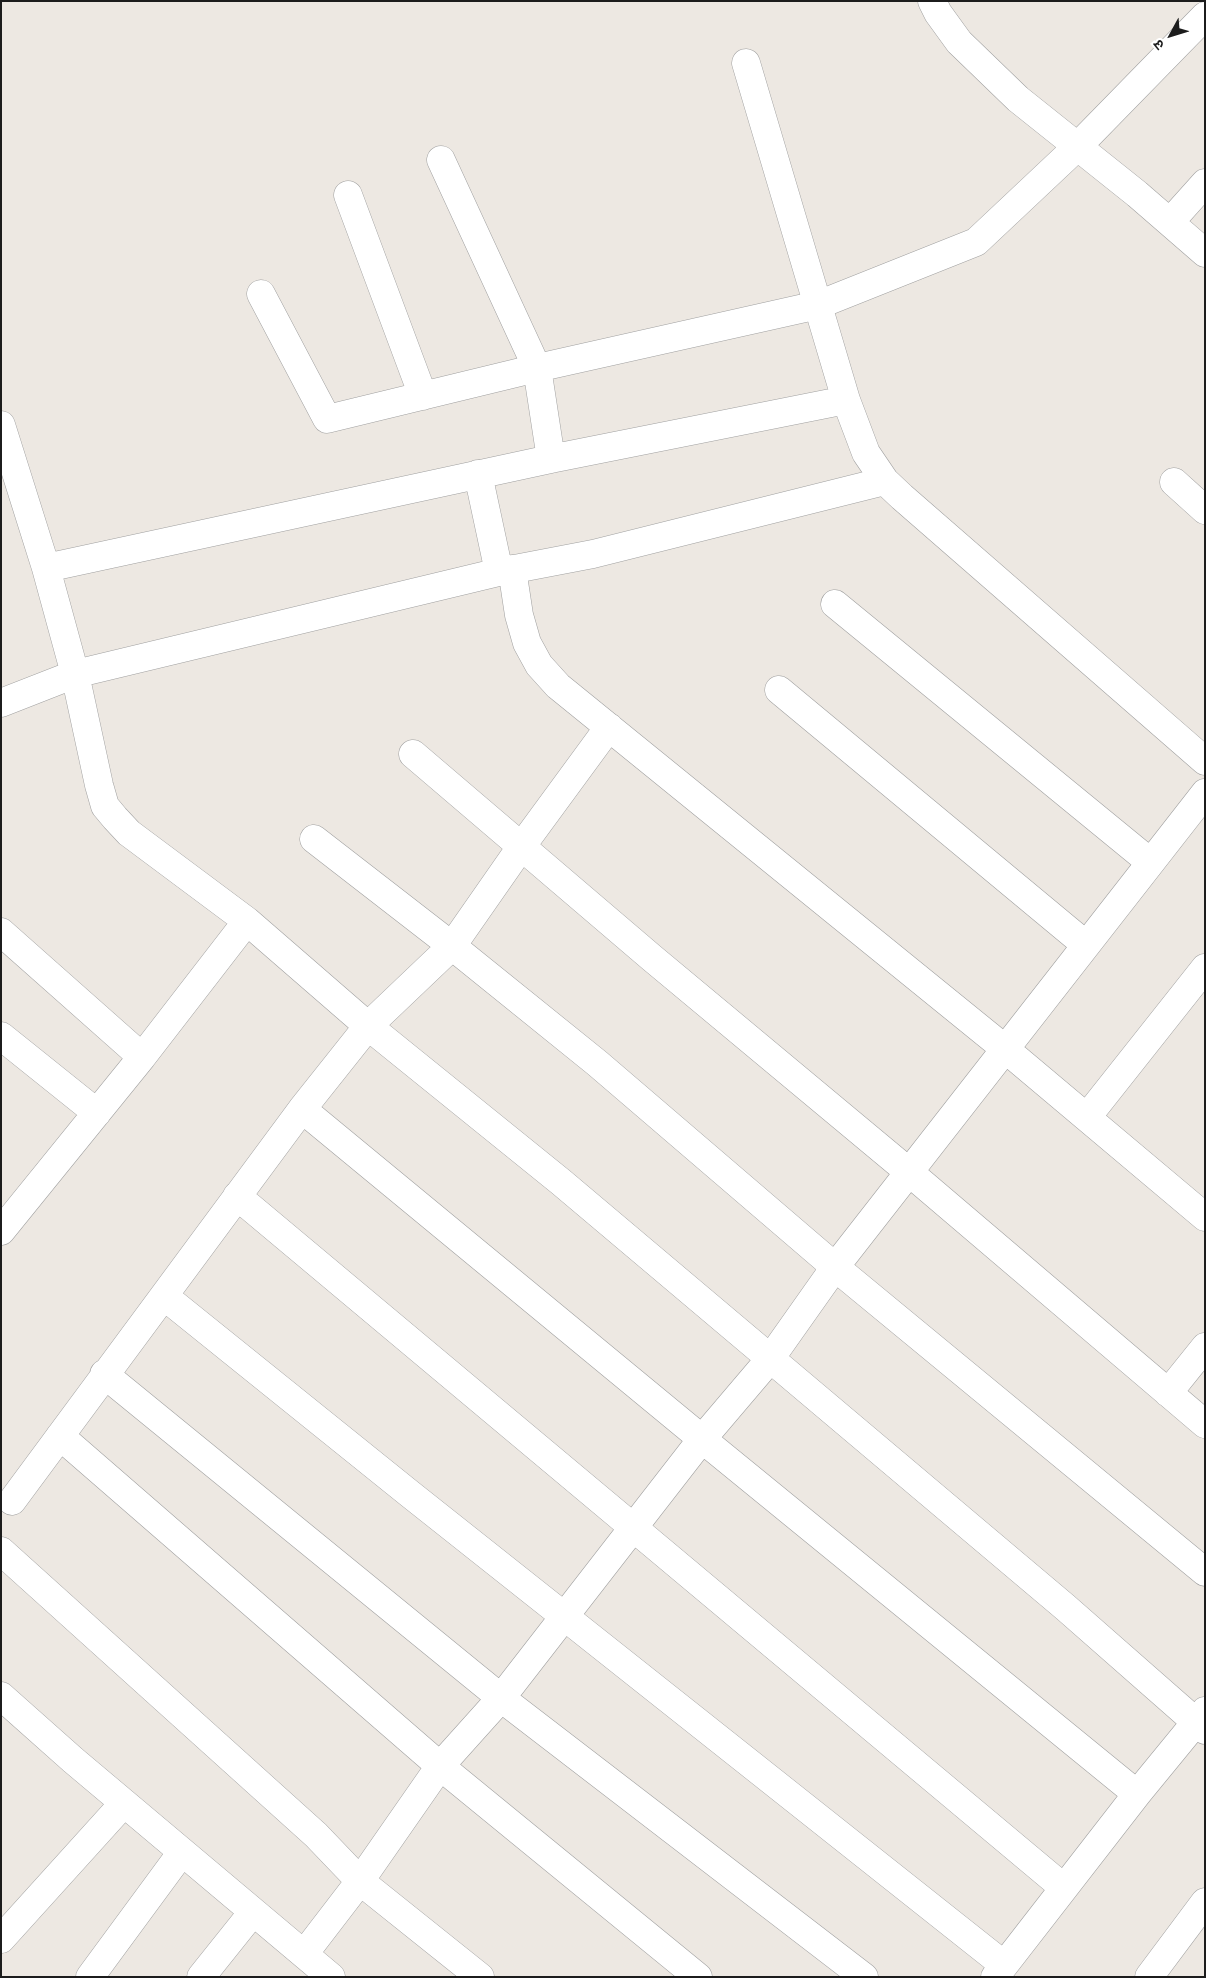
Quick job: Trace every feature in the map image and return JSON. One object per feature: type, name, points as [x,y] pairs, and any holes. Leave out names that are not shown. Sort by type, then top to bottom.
[{"type":"street","points":[[932,1],[938,13],[959,42],[1018,99],[1170,222],[1205,253]]},
{"type":"street","points":[[261,294],[327,419],[537,368],[818,305],[976,242],[1077,147],[1205,16]]},
{"type":"street","points":[[746,63],[846,400],[866,453],[885,480],[1205,761]]},
{"type":"street","points":[[441,160],[537,368],[551,458]]},
{"type":"street","points":[[1170,222],[1205,183]]},
{"type":"street","points":[[348,195],[423,396]]},
{"type":"street","points":[[46,568],[551,458],[846,400]]},
{"type":"street","points":[[1,425],[46,568],[75,674],[106,806],[129,833],[247,921],[368,1026],[561,1182],[1202,1721],[1137,1794],[1000,1971],[564,1617],[164,1296]]},
{"type":"street","points":[[478,474],[527,643],[539,665],[558,686],[1004,1048],[1205,1217]]},
{"type":"street","points":[[1,703],[75,674],[506,571],[593,554],[885,480]]},
{"type":"street","points":[[1174,482],[1205,510]]},
{"type":"street","points":[[835,604],[1150,862]]},
{"type":"street","points":[[779,690],[1086,945]]},
{"type":"street","points":[[12,1501],[104,1374],[302,1109],[368,1026],[452,946],[521,846],[609,728]]},
{"type":"street","points":[[413,754],[1205,1424]]},
{"type":"street","points":[[1,1696],[319,1969],[360,1881],[440,1766],[501,1698],[702,1439],[770,1359],[835,1267],[1004,1048],[1205,793]]},
{"type":"street","points":[[314,839],[452,946],[597,1063],[835,1267],[1205,1572]]},
{"type":"street","points":[[1,1231],[142,1057],[247,921]]},
{"type":"street","points":[[1,932],[142,1057]]},
{"type":"street","points":[[1087,1117],[1205,968]]},
{"type":"street","points":[[1,1036],[97,1113]]},
{"type":"street","points":[[302,1109],[1137,1794]]},
{"type":"street","points":[[237,1196],[1064,1888]]},
{"type":"street","points":[[1168,1393],[1205,1346]]},
{"type":"street","points":[[104,1374],[501,1698],[864,1977]]},
{"type":"street","points":[[60,1436],[440,1766],[698,1977]]},
{"type":"street","points":[[1,1551],[316,1835],[360,1881],[480,1977]]},
{"type":"street","points":[[1,1939],[124,1803]]},
{"type":"street","points":[[90,1977],[182,1852]]},
{"type":"street","points":[[1149,1977],[1205,1902]]},
{"type":"street","points":[[201,1977],[253,1912]]}]
